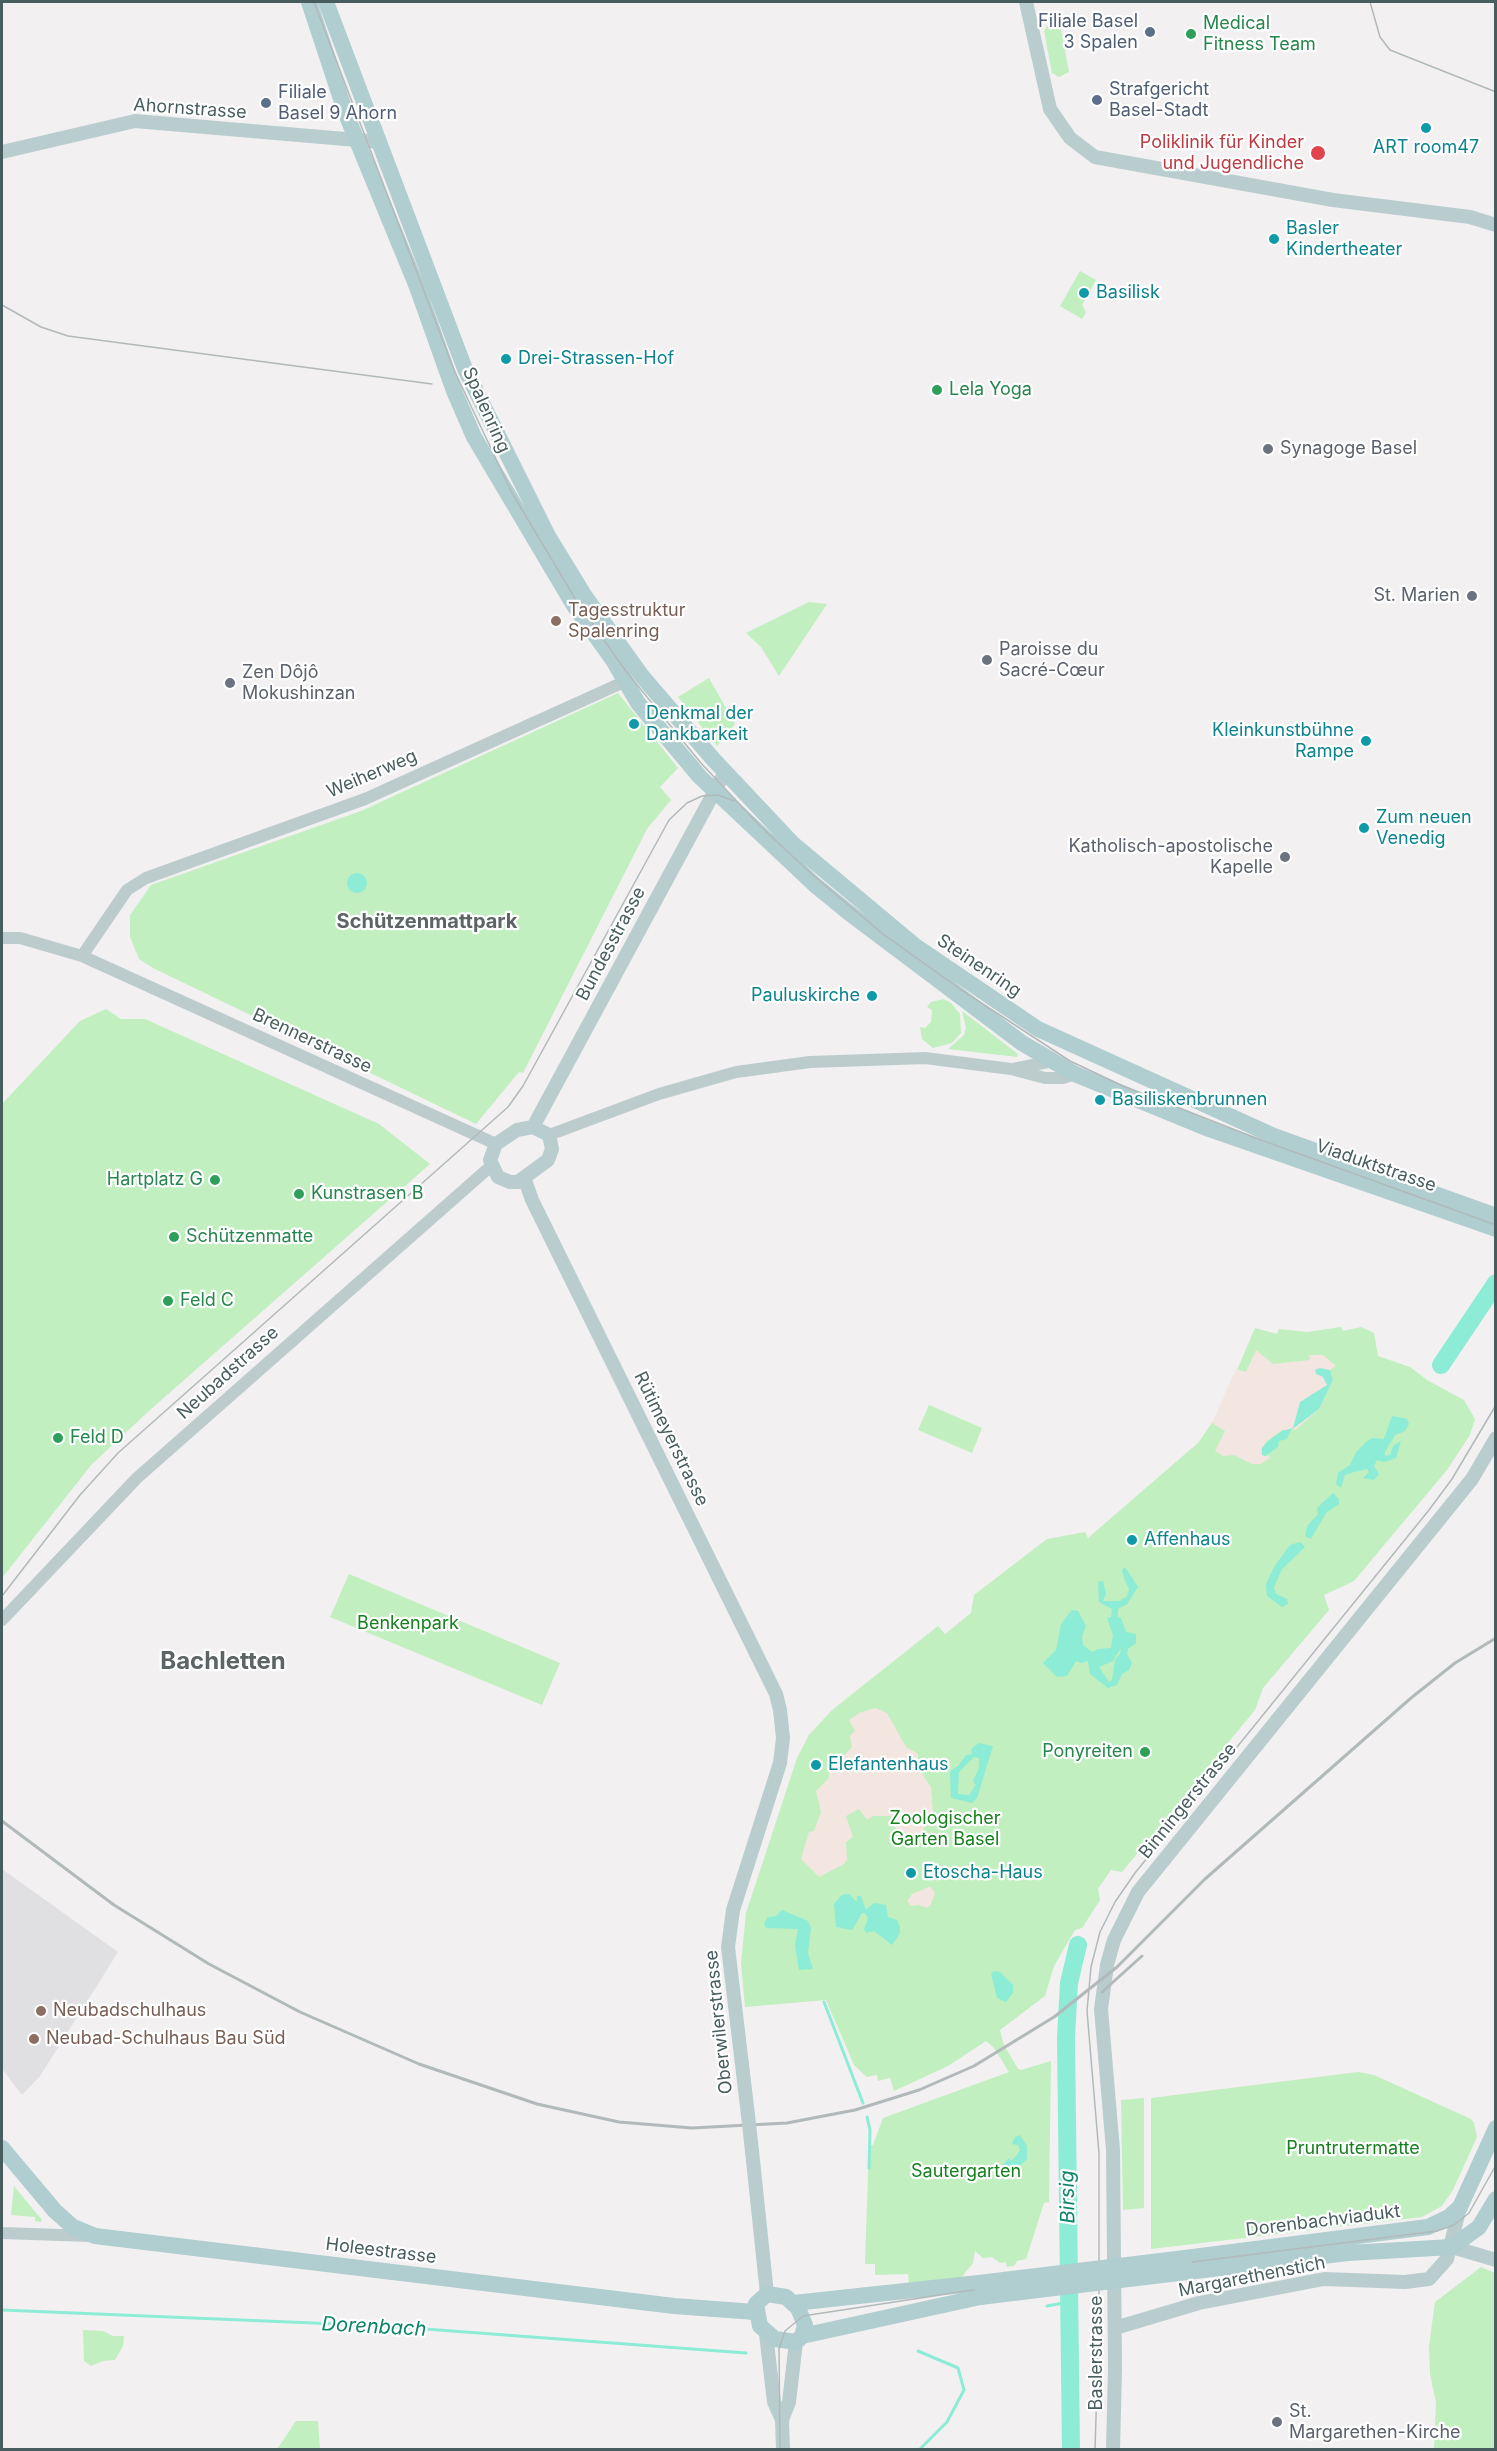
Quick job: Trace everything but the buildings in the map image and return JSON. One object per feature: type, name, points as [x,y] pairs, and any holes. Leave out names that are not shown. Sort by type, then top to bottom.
[{"type":"main road","name":"Spalenring","points":[[309,2],[323,38],[328,67],[474,437],[573,604],[626,681],[638,703],[700,777],[720,780]]},
{"type":"main road","name":"Spalenring","points":[[326,2],[465,369],[548,536],[584,595],[720,780]]},
{"type":"main road","points":[[1026,2],[1045,96],[1050,109],[1070,138],[1095,157],[1277,191],[1461,216],[1496,225]]},
{"type":"main road","name":"Ahornstrasse","points":[[2,152],[135,121],[380,142]]},
{"type":"main road","name":"Steinenring","points":[[720,780],[800,871],[848,912],[1023,1043],[1075,1074],[1136,1101],[1243,1140]]},
{"type":"main road","name":"Steinenring","points":[[720,780],[852,896],[951,972],[1062,1041],[1254,1127]]},
{"type":"main road","name":"Bundesstrasse","points":[[533,1127],[720,780]]},
{"type":"main road","points":[[533,1127],[549,1135],[551,1155],[525,1179],[518,1182],[498,1177],[491,1166],[491,1154],[496,1144],[517,1130],[533,1127]]},
{"type":"main road","name":"Viaduktstrasse","points":[[1254,1127],[1496,1229]]},
{"type":"main road","name":"Viaduktstrasse","points":[[1243,1140],[1496,1216]]},
{"type":"main road","name":"Rütimeyerstrasse","points":[[525,1179],[532,1200],[776,1694],[782,1716]]},
{"type":"main road","name":"Binningerstrasse","points":[[1115,2257],[1112,2122],[1101,2009],[1107,1965],[1119,1929],[1138,1892],[1472,1479],[1496,1438]]},
{"type":"main road","name":"Oberwilerstrasse","points":[[767,2294],[728,1947],[733,1910],[780,1763],[783,1738],[782,1716]]},
{"type":"main road","points":[[1460,2207],[1496,2128]]},
{"type":"main road","points":[[2,2148],[54,2211],[73,2227],[95,2236]]},
{"type":"main road","points":[[1452,2247],[1479,2227],[1496,2199]]},
{"type":"main road","name":"Margarethenstich","points":[[1115,2328],[1199,2303],[1324,2279],[1417,2282],[1435,2275],[1447,2259],[1452,2247],[1460,2207]]},
{"type":"main road","name":"Dorenbachviadukt","points":[[1186,2265],[1415,2230],[1449,2217],[1460,2207]]},
{"type":"main road","name":"Holeestrasse","points":[[95,2236],[674,2306],[755,2312]]},
{"type":"main road","points":[[1452,2247],[1496,2260]]},
{"type":"main road","name":"Dorenbachviadukt","points":[[1186,2265],[1452,2247]]},
{"type":"main road","name":"Baslerstrasse","points":[[1113,2450],[1115,2257]]},
{"type":"main road","points":[[794,2303],[979,2290],[1186,2265]]},
{"type":"main road","points":[[766,2334],[781,2340],[799,2339],[979,2290]]},
{"type":"main road","points":[[782,2420],[789,2402],[799,2339],[805,2322],[794,2303],[781,2295],[767,2294],[756,2304],[755,2312],[766,2334],[774,2402],[782,2420],[783,2450]]},
{"type":"street","name":"Weiherweg","points":[[82,956],[127,890],[146,878],[364,799],[626,681]]},
{"type":"street","name":"Brennerstrasse","points":[[2,938],[20,938],[82,956],[496,1144]]},
{"type":"street","points":[[549,1135],[659,1094],[736,1072],[797,1063],[925,1058],[1011,1069],[1046,1078],[1063,1078],[1075,1074]]},
{"type":"street","points":[[1011,1069],[1053,1061]]},
{"type":"street","name":"Neubadstrasse","points":[[2,1620],[137,1478],[491,1166]]},
{"type":"street","name":"Holeestrasse","points":[[2,2233],[95,2236]]},
{"type":"shaded area","points":[[357,873],[364,876],[367,883],[364,890],[357,893],[350,890],[347,883],[350,876]]},
{"type":"shaded area","points":[[1320,1368],[1330,1370],[1333,1380],[1319,1409],[1290,1431],[1287,1439],[1279,1441],[1278,1447],[1265,1456],[1262,1455],[1262,1448],[1267,1442],[1282,1431],[1293,1428],[1300,1402],[1327,1385],[1323,1377],[1316,1374],[1315,1370]]},
{"type":"shaded area","points":[[1392,1416],[1407,1419],[1409,1424],[1405,1431],[1395,1435],[1385,1452],[1385,1456],[1390,1455],[1393,1446],[1401,1441],[1396,1458],[1384,1462],[1377,1460],[1374,1466],[1379,1474],[1374,1480],[1363,1478],[1369,1472],[1367,1469],[1345,1475],[1341,1488],[1336,1484],[1338,1473],[1350,1465],[1356,1452],[1366,1442],[1372,1438],[1384,1439]]},
{"type":"shaded area","points":[[1333,1493],[1339,1499],[1339,1504],[1326,1513],[1311,1539],[1305,1536],[1307,1526],[1318,1514],[1317,1508]]},
{"type":"shaded area","points":[[1300,1542],[1305,1547],[1282,1569],[1274,1587],[1276,1594],[1287,1599],[1288,1604],[1282,1607],[1267,1596],[1266,1584],[1274,1567],[1290,1545]]},
{"type":"shaded area","points":[[1125,1567],[1138,1587],[1127,1604],[1118,1609],[1118,1617],[1121,1618],[1126,1632],[1136,1634],[1136,1643],[1128,1649],[1127,1654],[1132,1663],[1129,1670],[1122,1674],[1117,1685],[1108,1688],[1090,1674],[1088,1661],[1081,1663],[1076,1661],[1067,1676],[1057,1677],[1043,1663],[1056,1650],[1061,1624],[1072,1610],[1078,1611],[1086,1626],[1082,1636],[1083,1645],[1092,1652],[1111,1648],[1113,1635],[1107,1618],[1111,1617],[1112,1609],[1099,1602],[1098,1582],[1103,1581],[1106,1594],[1103,1601],[1120,1601],[1127,1596],[1129,1589],[1122,1570]],"holes":[[[1121,1648],[1115,1660],[1112,1680],[1109,1682],[1099,1667],[1113,1661]]]},
{"type":"shaded area","points":[[979,1743],[993,1746],[977,1798],[972,1803],[951,1798],[950,1771],[958,1766],[966,1755],[972,1754],[971,1749]],"holes":[[[974,1757],[979,1758],[979,1768],[973,1781],[976,1785],[969,1795],[958,1794],[959,1772]]]},
{"type":"shaded area","name":"Neubadschulhaus","points":[[2,1869],[118,1952],[40,2076],[22,2095],[2,2069]]},
{"type":"shaded area","points":[[849,1894],[857,1902],[857,1896],[861,1896],[866,1910],[874,1903],[886,1905],[888,1917],[897,1920],[900,1927],[900,1933],[892,1945],[874,1931],[866,1933],[864,1929],[868,1918],[865,1913],[862,1913],[852,1930],[836,1927],[834,1904],[842,1895]]},
{"type":"shaded area","points":[[782,1910],[808,1921],[811,1928],[808,1953],[813,1969],[799,1970],[795,1945],[798,1929],[766,1928],[764,1923],[768,1917],[776,1916]]},
{"type":"shaded area","points":[[994,1971],[1000,1972],[1013,1985],[1013,1993],[1006,2002],[997,1998],[991,1974]]},
{"type":"shaded area","points":[[1020,2135],[1027,2146],[1027,2159],[1015,2170],[1003,2169],[1002,2166],[1009,2158],[1011,2161],[1020,2150],[1018,2145],[1012,2144],[1015,2137]]},
{"type":"green space","points":[[1054,16],[1059,18],[1069,72],[1059,77],[1052,73],[1044,31]]},
{"type":"green space","points":[[1080,271],[1096,280],[1082,305],[1086,312],[1082,319],[1060,306]]},
{"type":"green space","points":[[809,602],[827,604],[779,676],[761,647],[746,633]]},
{"type":"green space","points":[[709,678],[735,724],[717,746],[678,697]]},
{"type":"green space","name":"Schützenmattpark","points":[[618,693],[678,768],[660,787],[671,800],[647,829],[523,1073],[519,1072],[476,1124],[153,968],[139,959],[130,937],[130,915],[151,885],[361,811]]},
{"type":"green space","points":[[944,999],[951,1003],[960,1014],[961,1033],[952,1043],[933,1048],[922,1039],[920,1027],[925,1028],[931,1022],[932,1010],[927,1007],[931,1002]]},
{"type":"green space","name":"Schützenmatte","points":[[106,1009],[121,1019],[145,1019],[379,1124],[430,1164],[150,1410],[92,1464],[2,1578],[2,1104],[80,1021]]},
{"type":"green space","points":[[962,1011],[1018,1054],[1017,1057],[948,1049],[964,1035],[966,1028]]},
{"type":"green space","name":"Zoologischer Garten Basel","points":[[1341,1327],[1343,1331],[1361,1327],[1374,1333],[1378,1356],[1410,1367],[1427,1380],[1464,1400],[1475,1419],[1470,1435],[1447,1470],[1354,1581],[1324,1595],[1329,1610],[1263,1688],[1255,1710],[1122,1872],[1111,1870],[1098,1889],[1100,1900],[1082,1928],[1075,1930],[1054,1966],[1045,1996],[1000,2030],[1003,2043],[1018,2069],[1051,2061],[1049,2202],[1044,2203],[1026,2259],[1007,2267],[1006,2262],[1000,2263],[992,2257],[983,2258],[975,2251],[973,2263],[961,2278],[909,2283],[908,2274],[875,2275],[875,2264],[865,2264],[869,2145],[873,2145],[883,2118],[1009,2072],[994,2048],[986,2041],[948,2066],[894,2091],[890,2078],[878,2081],[877,2075],[867,2077],[854,2065],[826,2000],[745,2007],[741,1963],[746,1913],[797,1758],[809,1735],[832,1710],[938,1626],[945,1634],[971,1613],[974,1595],[1047,1539],[1085,1532],[1088,1538],[1199,1442],[1219,1412],[1255,1328],[1277,1334],[1279,1329],[1307,1332]]},
{"type":"green space","points":[[929,1405],[982,1428],[972,1453],[918,1430]]},
{"type":"green space","name":"Benkenpark","points":[[349,1574],[560,1663],[542,1705],[330,1617]]},
{"type":"green space","name":"Pruntrutermatte","points":[[1358,2072],[1374,2075],[1471,2119],[1474,2123],[1477,2137],[1453,2190],[1442,2206],[1422,2217],[1151,2249],[1151,2098]]},
{"type":"green space","points":[[1144,2098],[1144,2208],[1123,2210],[1121,2100]]},
{"type":"green space","points":[[14,2186],[42,2220],[41,2222],[35,2221],[35,2217],[11,2215]]},
{"type":"green space","points":[[1481,2267],[1495,2273],[1495,2449],[1434,2449],[1436,2403],[1430,2374],[1429,2346],[1435,2302]]},
{"type":"green space","points":[[83,2330],[103,2331],[113,2336],[124,2336],[123,2346],[115,2360],[103,2361],[91,2366],[84,2361]]},
{"type":"green space","points":[[296,2421],[318,2421],[320,2449],[278,2448]]},
{"type":"sand","points":[[1256,1350],[1273,1364],[1310,1360],[1309,1355],[1323,1355],[1336,1366],[1330,1370],[1333,1380],[1319,1409],[1295,1430],[1282,1430],[1267,1441],[1261,1450],[1262,1455],[1271,1457],[1261,1464],[1252,1464],[1234,1455],[1223,1456],[1215,1451],[1225,1431],[1212,1423],[1236,1369],[1246,1372]]},
{"type":"sand","points":[[875,1708],[887,1713],[906,1747],[918,1754],[918,1768],[931,1787],[933,1813],[921,1833],[912,1835],[895,1828],[892,1816],[873,1816],[867,1820],[859,1809],[846,1816],[853,1837],[846,1842],[847,1860],[844,1864],[819,1877],[801,1859],[809,1832],[814,1831],[821,1812],[816,1791],[829,1778],[829,1771],[852,1747],[850,1736],[855,1731],[849,1720],[859,1713]]},
{"type":"sand","points":[[929,1887],[935,1893],[931,1904],[927,1908],[919,1905],[911,1906],[907,1901],[912,1894]]},
{"type":"waterway","name":"Birsig","points":[[1441,1365],[1496,1283]]},
{"type":"waterway","name":"Birsig","points":[[1071,2450],[1066,2037],[1069,1983],[1078,1945]]},
{"type":"waterway","points":[[824,2002],[863,2103]]},
{"type":"waterway","points":[[867,2117],[870,2130],[869,2168]]},
{"type":"waterway","name":"Dorenbach","points":[[1047,2306],[1069,2302]]},
{"type":"waterway","name":"Dorenbach","points":[[2,2310],[385,2326],[746,2353]]},
{"type":"waterway","points":[[918,2351],[958,2368],[964,2390],[947,2422],[919,2450]]},
{"type":"tram line","points":[[314,2],[454,370],[512,493],[576,600],[625,670],[700,762],[760,826],[815,877],[883,934],[960,989],[1070,1061],[1123,1086],[1261,1140],[1496,1225]]},
{"type":"tram line","points":[[1370,2],[1380,37],[1390,50],[1496,92]]},
{"type":"tram line","points":[[2,305],[41,327],[68,336],[432,384]]},
{"type":"tram line","points":[[2,1596],[80,1495],[118,1453],[508,1107],[523,1086],[669,820],[687,803],[702,796],[718,795],[734,801]]},
{"type":"tram line","points":[[1095,2450],[1099,2319],[1099,2153],[1087,2011],[1091,1967],[1100,1932],[1115,1902],[1135,1873],[1429,1510],[1452,1479],[1496,1405]]},
{"type":"tram line","points":[[780,2450],[779,2349],[785,2331],[803,2316],[979,2289],[1437,2231],[1454,2225],[1469,2213],[1496,2165]]},
{"type":"railway","points":[[2,1821],[114,1905],[209,1964],[300,2012],[419,2064],[537,2104],[619,2122],[692,2128],[787,2123],[855,2110],[919,2090],[974,2066],[1054,2017],[1117,1967],[1205,1879],[1411,1698],[1455,1663],[1496,1638]]},
{"type":"railway","points":[[1102,1992],[1142,1956]]},
{"type":"place","name":"Filiale Basel 3 Spalen","points":[[1150,32]]},
{"type":"place","name":"Medical Fitness Team","points":[[1191,34]]},
{"type":"place","name":"Strafgericht Basel-Stadt","points":[[1097,100]]},
{"type":"place","name":"Filiale Basel 9 Ahorn","points":[[266,103]]},
{"type":"place","name":"ART room47","points":[[1426,128]]},
{"type":"place","name":"Poliklinik für Kinder und Jugendliche","points":[[1318,153]]},
{"type":"place","name":"Basler Kindertheater","points":[[1274,239]]},
{"type":"place","name":"Basilisk","points":[[1084,293]]},
{"type":"place","name":"Drei-Strassen-Hof","points":[[506,359]]},
{"type":"place","name":"Lela Yoga","points":[[937,390]]},
{"type":"place","name":"Synagoge Basel","points":[[1268,449]]},
{"type":"place","name":"St. Marien","points":[[1472,596]]},
{"type":"place","name":"Tagesstruktur Spalenring","points":[[556,621]]},
{"type":"place","name":"Paroisse du Sacré-Cœur","points":[[987,660]]},
{"type":"place","name":"Zen Dôjô Mokushinzan","points":[[230,683]]},
{"type":"place","name":"Denkmal der Dankbarkeit","points":[[634,724]]},
{"type":"place","name":"Kleinkunstbühne Rampe","points":[[1366,741]]},
{"type":"place","name":"Zum neuen Venedig","points":[[1364,828]]},
{"type":"place","name":"Katholisch-apostolische Kapelle","points":[[1285,857]]},
{"type":"place","name":"Pauluskirche","points":[[872,996]]},
{"type":"place","name":"Basiliskenbrunnen","points":[[1100,1100]]},
{"type":"place","name":"Hartplatz G","points":[[215,1180]]},
{"type":"place","name":"Kunstrasen B","points":[[299,1194]]},
{"type":"place","name":"Schützenmatte","points":[[174,1237]]},
{"type":"place","name":"Feld C","points":[[168,1301]]},
{"type":"place","name":"Feld D","points":[[58,1438]]},
{"type":"place","name":"Affenhaus","points":[[1132,1540]]},
{"type":"place","name":"Ponyreiten","points":[[1145,1752]]},
{"type":"place","name":"Elefantenhaus","points":[[816,1765]]},
{"type":"place","name":"Etoscha-Haus","points":[[911,1873]]},
{"type":"place","name":"Neubadschulhaus","points":[[41,2011]]},
{"type":"place","name":"Neubad-Schulhaus Bau Süd","points":[[34,2039]]},
{"type":"place","name":"St. Margarethen-Kirche","points":[[1277,2422]]},
{"type":"district","name":"Schützenmattpark","points":[[427,922]]},
{"type":"district","name":"Bachletten","points":[[223,1662]]},
{"type":"park label","name":"Sautergarten","points":[[966,2172]]}]
